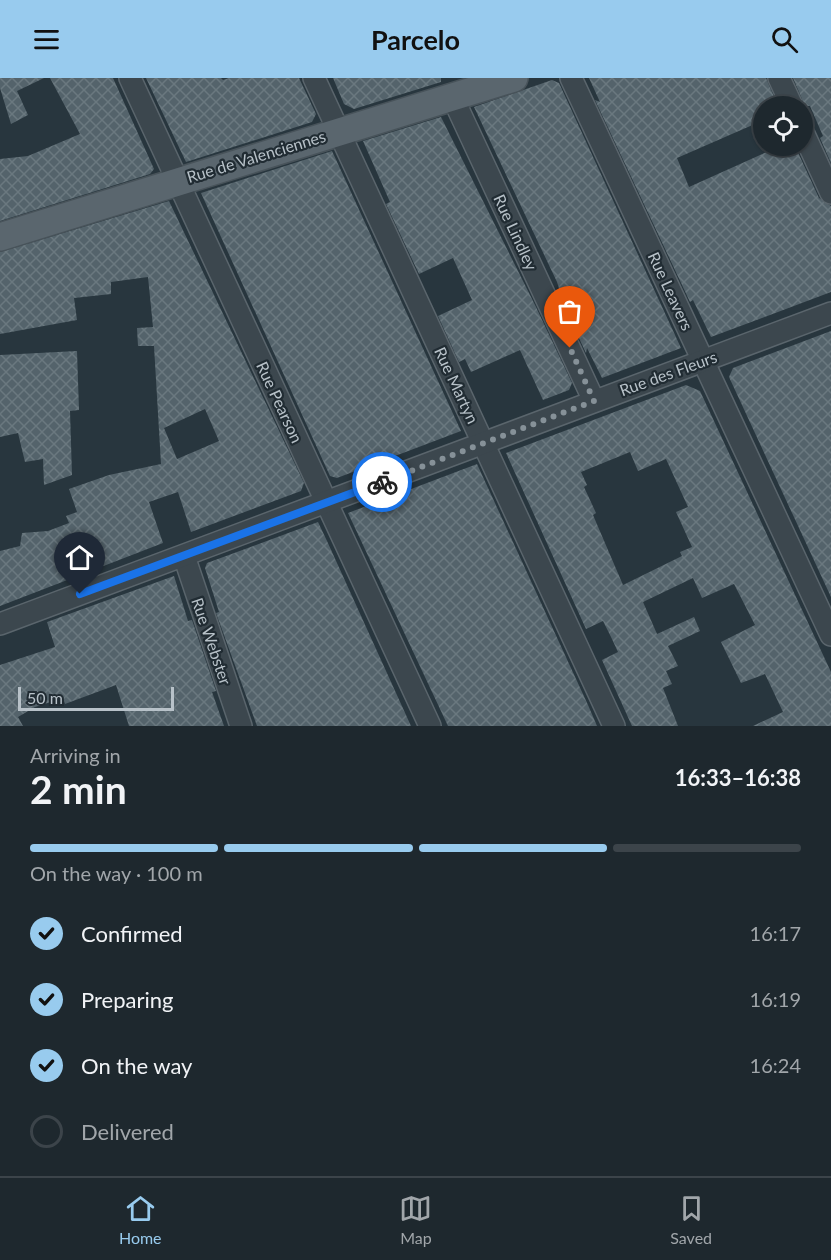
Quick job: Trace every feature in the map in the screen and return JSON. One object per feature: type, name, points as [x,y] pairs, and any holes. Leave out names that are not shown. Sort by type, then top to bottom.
[{"type":"main road","name":"Rue de Valenciennes","points":[[0,237],[338,130],[514,78]]},
{"type":"street","name":"Rue Pearson","points":[[130,78],[430,726]]},
{"type":"street","name":"Rue Martyn","points":[[314,78],[614,726]]},
{"type":"street","name":"Rue Leavers","points":[[571,78],[831,635]]},
{"type":"street","points":[[778,78],[787,96]]},
{"type":"street","name":"Rue Lindley","points":[[452,96],[594,401]]},
{"type":"street","points":[[813,154],[831,193]]},
{"type":"street","name":"Rue des Fleurs","points":[[0,624],[831,313]]},
{"type":"street","name":"Rue Webster","points":[[184,556],[241,726]]},
{"type":"building","points":[[0,78],[44,78],[17,91],[28,115],[11,124],[0,88]]},
{"type":"building","points":[[50,78],[113,78],[154,169],[150,174],[0,221],[0,159],[28,156],[80,134]]},
{"type":"building","points":[[146,78],[221,78],[223,80],[229,78],[299,78],[316,114],[312,122],[186,162]]},
{"type":"building","points":[[333,78],[441,78],[441,82],[354,109],[344,104]]},
{"type":"building","points":[[589,78],[766,78],[774,96],[753,96],[753,125],[677,158],[689,187],[758,156],[800,156],[819,198],[831,206],[831,292],[711,337],[693,300],[690,302],[595,100],[600,102]]},
{"type":"building","points":[[793,78],[831,78],[831,163],[820,138],[823,136],[813,113],[813,96],[801,96]]},
{"type":"building","points":[[552,80],[559,83],[681,348],[602,378],[587,348],[586,353],[559,296],[561,295],[557,282],[474,107]]},
{"type":"building","points":[[441,117],[572,383],[569,390],[543,400],[520,350],[471,372],[465,359],[459,362],[438,316],[472,300],[453,258],[419,274],[386,204],[390,202],[363,141]]},
{"type":"building","points":[[332,151],[461,431],[337,478],[330,476],[201,193]]},
{"type":"building","points":[[169,201],[304,483],[301,491],[191,532],[178,492],[149,502],[163,543],[0,606],[0,551],[20,546],[22,533],[48,531],[69,523],[66,516],[77,512],[69,489],[109,475],[161,464],[154,346],[138,346],[137,328],[153,327],[148,277],[111,282],[111,294],[74,298],[77,320],[0,334],[0,252]],"holes":[[[205,409],[219,441],[177,459],[164,428]]]},
{"type":"building","points":[[831,331],[831,597],[729,377],[733,368]]},
{"type":"building","points":[[77,351],[79,410],[70,411],[72,475],[44,485],[43,459],[25,462],[18,433],[0,437],[0,355]]},
{"type":"building","points":[[686,385],[700,391],[831,672],[831,726],[753,726],[783,712],[765,674],[741,683],[721,642],[755,625],[734,584],[702,598],[693,578],[643,602],[657,634],[694,617],[700,631],[668,646],[678,666],[666,671],[672,684],[663,688],[678,726],[632,726],[602,660],[618,652],[603,621],[586,629],[506,453]],"holes":[[[630,452],[638,471],[666,459],[688,507],[676,512],[692,547],[680,552],[682,556],[623,585],[593,515],[596,513],[584,487],[587,485],[581,472]]]},
{"type":"building","points":[[477,464],[597,726],[448,726],[348,513]]},
{"type":"building","points":[[318,522],[411,726],[257,726],[216,613],[219,612],[205,568],[207,563]]},
{"type":"building","points":[[174,576],[188,621],[192,620],[216,691],[212,692],[224,726],[129,726],[116,685],[65,704],[63,698],[35,707],[18,717],[23,726],[0,726],[0,665],[55,647],[47,622]]},
{"type":"way so far","points":[[382,482],[594,401],[570,348]]},
{"type":"route","points":[[80,594],[382,482]]}]
